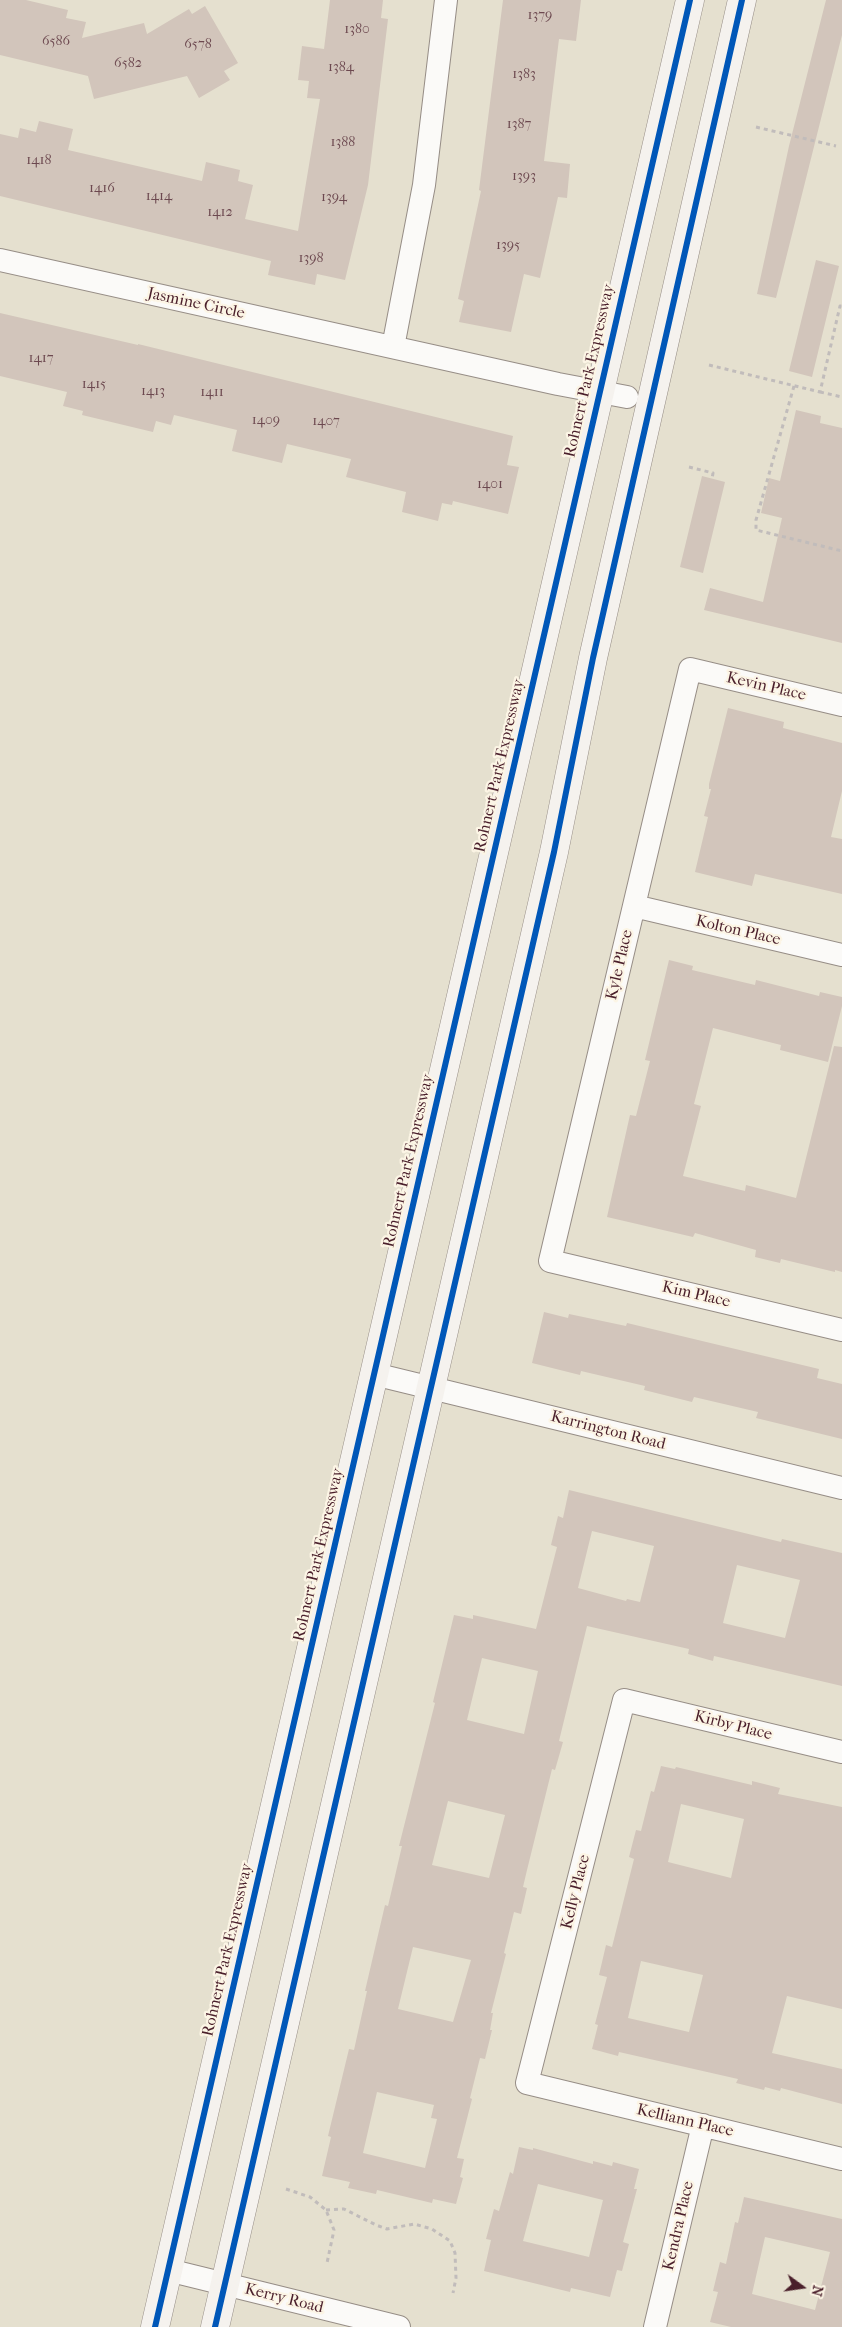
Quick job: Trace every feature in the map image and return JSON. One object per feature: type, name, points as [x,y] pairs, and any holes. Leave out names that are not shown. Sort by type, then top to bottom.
[{"type":"main road","name":"Rohnert Park Expressway","points":[[155,2327],[690,0]]},
{"type":"main road","points":[[215,2327],[554,852],[593,658],[742,0]]},
{"type":"street","points":[[393,347],[424,185],[446,0]]},
{"type":"street","name":"Jasmine Circle","points":[[0,260],[558,384],[627,396]]},
{"type":"street","name":"Kevin Place","points":[[690,669],[842,705]]},
{"type":"street","name":"Kyle Place","points":[[550,1261],[690,669]]},
{"type":"street","name":"Kolton Place","points":[[634,906],[842,955]]},
{"type":"street","name":"Kim Place","points":[[550,1261],[842,1330]]},
{"type":"street","name":"Karrington Road","points":[[374,1374],[842,1488]]},
{"type":"street","name":"Kirby Place","points":[[624,1700],[842,1752]]},
{"type":"street","name":"Kelly Place","points":[[527,2083],[624,1700]]},
{"type":"street","name":"Kelliann Place","points":[[527,2083],[842,2159]]},
{"type":"street","name":"Kendra Place","points":[[655,2327],[703,2125]]},
{"type":"street","name":"Kerry Road","points":[[168,2270],[399,2327]]},
{"type":"path","points":[[756,127],[836,146]]},
{"type":"path","points":[[820,392],[840,306],[842,306]]},
{"type":"path","points":[[709,365],[842,397]]},
{"type":"path","points":[[794,386],[756,520],[756,530],[842,551]]},
{"type":"path","points":[[689,467],[713,473],[712,479]]},
{"type":"path","points":[[286,2189],[310,2197],[326,2210],[334,2230],[327,2263]]},
{"type":"path","points":[[326,2210],[344,2209],[387,2229],[414,2224],[423,2226],[441,2235],[450,2241],[455,2253],[456,2278],[453,2293]]},
{"type":"building","points":[[0,0],[26,0],[68,10],[66,18],[86,22],[82,38],[144,23],[147,34],[189,9],[192,14],[205,6],[238,63],[224,71],[230,80],[199,98],[187,76],[94,99],[88,76],[0,55]]},
{"type":"building","points":[[330,0],[383,0],[381,18],[388,19],[368,185],[345,280],[317,274],[315,285],[268,275],[271,261],[0,196],[0,134],[18,138],[20,128],[36,132],[39,121],[73,129],[68,150],[202,181],[206,162],[240,170],[238,181],[253,185],[245,219],[298,231],[320,99],[307,98],[309,81],[298,80],[302,46],[324,49]]},
{"type":"building","points":[[503,0],[581,0],[576,41],[559,39],[544,161],[570,164],[567,198],[558,197],[540,278],[524,274],[511,332],[459,322],[464,301],[458,299],[481,191],[479,190]]},
{"type":"building","points":[[826,0],[842,0],[842,35],[776,298],[757,294],[789,146]]},
{"type":"building","points":[[816,260],[839,266],[812,377],[789,371]]},
{"type":"building","points":[[0,313],[138,344],[513,436],[507,465],[519,467],[508,514],[453,501],[452,505],[442,503],[438,521],[402,512],[406,492],[346,477],[351,459],[287,444],[282,463],[232,451],[237,430],[174,415],[171,425],[156,421],[153,432],[82,415],[83,411],[63,406],[67,392],[0,376]]},
{"type":"building","points":[[796,410],[821,416],[820,423],[842,428],[842,643],[704,610],[710,588],[763,602],[782,518],[761,513],[769,478],[780,481]]},
{"type":"building","points":[[702,476],[725,482],[703,573],[680,567]]},
{"type":"building","points":[[728,708],[784,722],[783,728],[842,743],[842,791],[831,837],[842,839],[842,894],[755,874],[752,886],[695,872],[708,817],[704,816],[711,789],[709,789],[709,784]]},
{"type":"building","points":[[669,960],[693,966],[692,970],[755,985],[756,980],[819,996],[820,992],[842,997],[842,1006],[828,1062],[780,1050],[781,1045],[713,1028],[694,1104],[701,1106],[683,1176],[745,1191],[746,1185],[796,1198],[834,1046],[842,1047],[842,1272],[781,1259],[780,1263],[755,1257],[756,1250],[695,1233],[693,1237],[607,1217],[630,1115],[636,1116],[650,1061],[645,1060]]},
{"type":"building","points":[[544,1312],[568,1318],[569,1314],[626,1326],[627,1323],[819,1369],[817,1378],[842,1384],[842,1439],[756,1418],[758,1412],[694,1397],[692,1402],[644,1390],[645,1386],[581,1371],[580,1375],[532,1363]]},
{"type":"building","points":[[569,1490],[781,1542],[782,1539],[842,1553],[842,1686],[714,1656],[713,1661],[688,1654],[689,1649],[587,1626],[559,1741],[563,1742],[555,1770],[552,1769],[523,1887],[527,1888],[521,1914],[514,1912],[504,1953],[506,1954],[491,2013],[493,2013],[490,2030],[492,2030],[485,2059],[480,2058],[470,2098],[472,2099],[457,2158],[464,2159],[460,2177],[463,2178],[456,2204],[433,2199],[432,2203],[377,2190],[376,2194],[348,2188],[350,2182],[322,2176],[331,2137],[328,2136],[349,2049],[354,2050],[367,1991],[365,1991],[385,1905],[388,1906],[402,1846],[399,1846],[435,1703],[433,1702],[454,1615],[473,1619],[473,1615],[536,1629],[557,1547],[551,1545],[558,1516],[563,1518]],"holes":[[[592,1531],[654,1546],[640,1602],[627,1599],[626,1601],[578,1588]],[[737,1565],[800,1580],[785,1638],[723,1623]],[[482,1658],[538,1671],[524,1734],[467,1720]],[[448,1801],[505,1815],[489,1878],[432,1865]],[[413,1947],[471,1960],[453,2022],[398,2009]],[[377,2092],[434,2105],[431,2118],[437,2119],[425,2168],[363,2153]]]},
{"type":"building","points":[[661,1766],[675,1769],[676,1767],[752,1785],[752,1781],[780,1788],[778,1794],[842,1807],[842,2009],[787,1996],[772,2053],[842,2069],[842,2104],[781,2088],[780,2091],[765,2087],[764,2090],[736,2083],[738,2079],[619,2052],[618,2056],[592,2049],[598,2025],[595,2024],[607,1977],[599,1975],[606,1945],[612,1947],[634,1859],[629,1857],[636,1830],[641,1831],[651,1791],[654,1792]],"holes":[[[681,1804],[744,1819],[731,1878],[668,1862]],[[641,1961],[703,1975],[689,2032],[628,2018]]]},
{"type":"building","points":[[519,2147],[533,2150],[533,2148],[593,2164],[593,2161],[612,2166],[613,2162],[639,2169],[634,2189],[637,2189],[623,2242],[629,2244],[622,2271],[617,2270],[610,2297],[571,2288],[570,2292],[484,2271],[491,2240],[486,2239],[494,2209],[499,2211],[510,2172],[513,2174]],"holes":[[[538,2184],[603,2200],[589,2257],[523,2241]]]},
{"type":"building","points":[[744,2197],[842,2219],[842,2327],[731,2327],[710,2322],[718,2292],[713,2291],[720,2262],[726,2264],[735,2222],[738,2223]],"holes":[[[765,2237],[830,2252],[815,2310],[752,2294]]]},
{"type":"cycle path","points":[[155,2327],[690,0]]},
{"type":"cycle path","points":[[215,2327],[554,852],[593,658],[742,0]]}]
